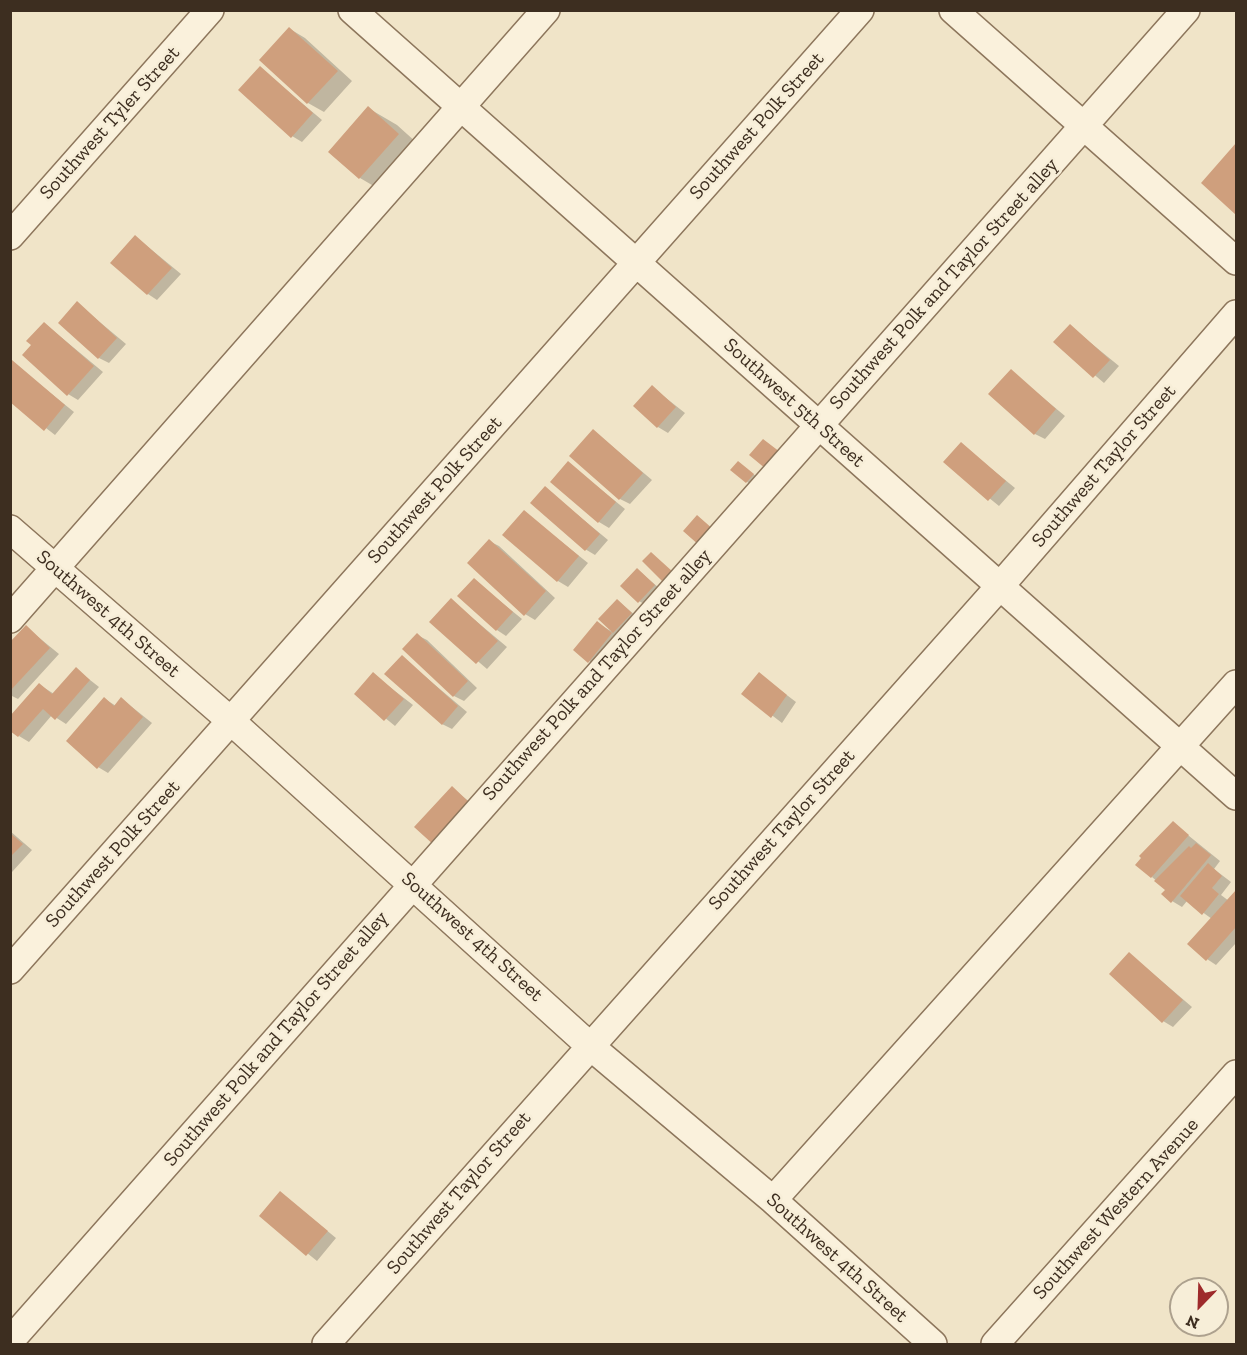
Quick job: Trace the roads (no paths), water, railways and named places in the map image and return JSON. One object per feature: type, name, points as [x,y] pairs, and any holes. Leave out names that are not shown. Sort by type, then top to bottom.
[{"type":"street","name":"Southwest Tyler Street","points":[[10,236],[210,10]]},
{"type":"street","name":"Southwest 5th Street","points":[[352,10],[1236,796]]},
{"type":"street","points":[[10,619],[546,10]]},
{"type":"street","name":"Southwest Polk Street","points":[[10,970],[860,10]]},
{"type":"street","points":[[954,10],[1236,261]]},
{"type":"street","name":"Southwest Polk and Taylor Street alley","points":[[10,1341],[411,884],[1186,10]]},
{"type":"street","name":"Southwest Taylor Street","points":[[326,1344],[999,586],[1236,314]]},
{"type":"street","name":"Southwest 4th Street","points":[[10,529],[231,721],[590,1046],[773,1200],[933,1344]]},
{"type":"street","points":[[773,1200],[1182,748],[1236,684]]},
{"type":"street","name":"Southwest Western Avenue","points":[[994,1344],[1236,1074]]}]
